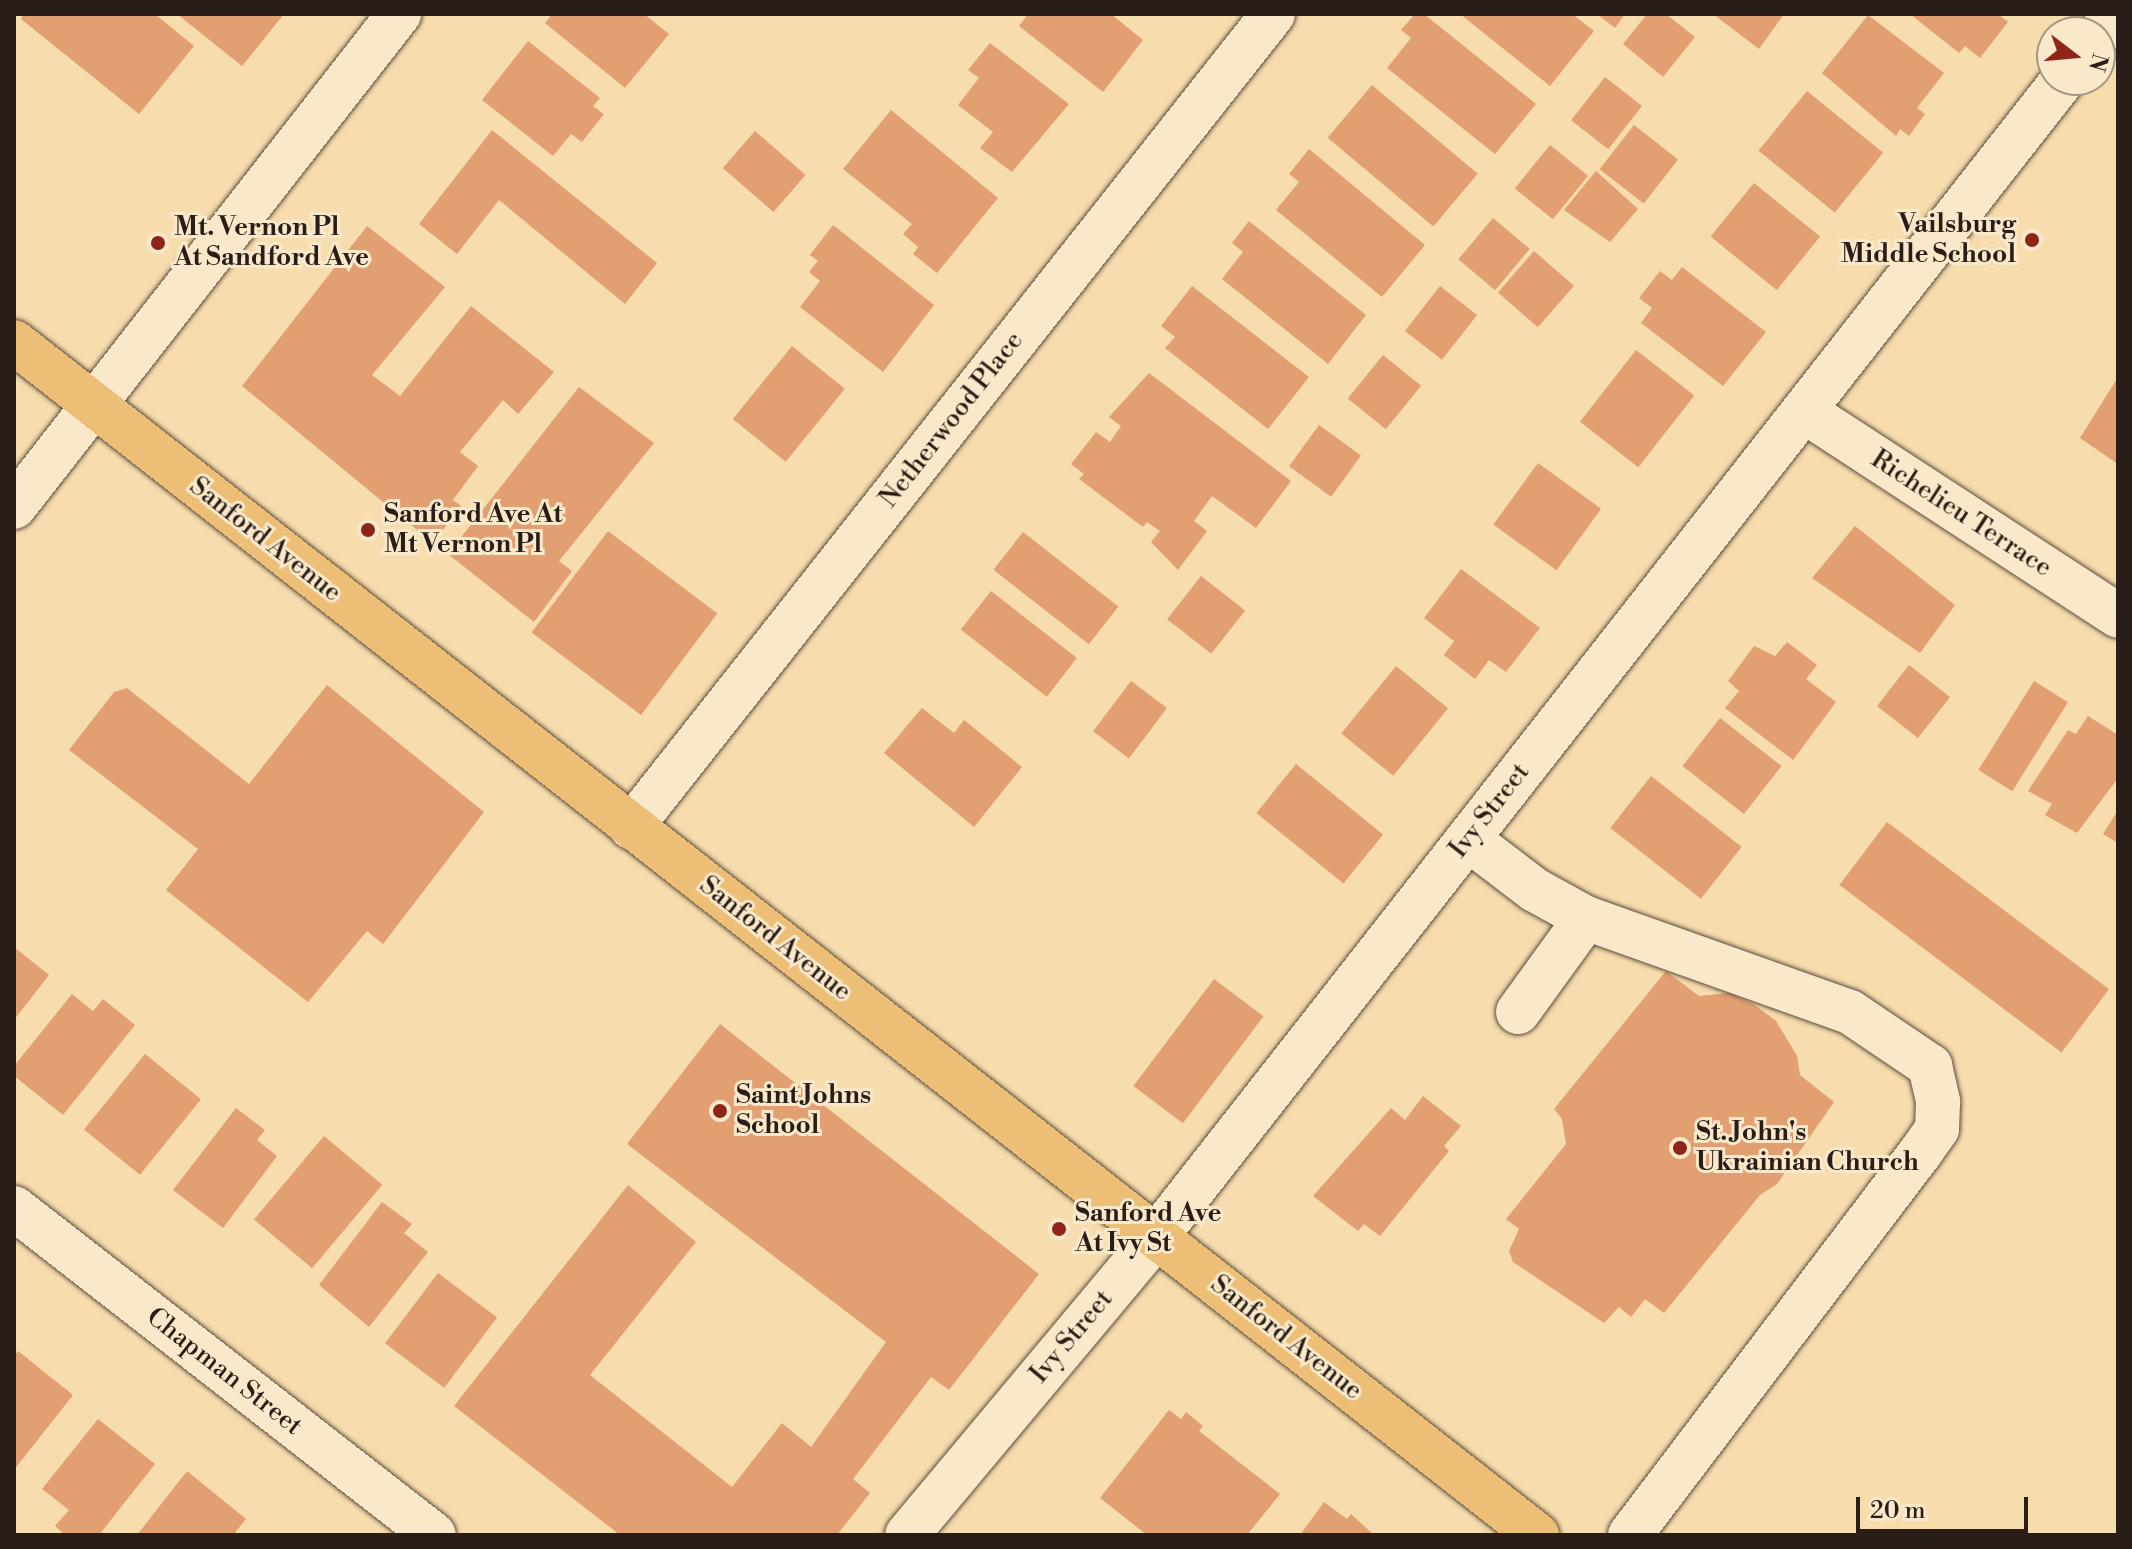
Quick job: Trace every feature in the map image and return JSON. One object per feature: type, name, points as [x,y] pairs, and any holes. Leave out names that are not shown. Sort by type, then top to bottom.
[{"type":"main road","name":"Sanford Avenue","points":[[14,342],[1537,1535]]},
{"type":"street","points":[[14,507],[399,14]]},
{"type":"street","name":"Netherwood Place","points":[[631,827],[1273,14]]},
{"type":"street","name":"Ivy Street","points":[[907,1535],[1156,1237],[2050,96]]},
{"type":"street","name":"Richelieu Terrace","points":[[1804,411],[2118,616]]},
{"type":"street","points":[[1468,839],[1535,890],[1586,918],[1850,1012],[1930,1066],[1938,1102],[1937,1129],[1630,1535]]},
{"type":"street","points":[[1518,1012],[1586,918]]},
{"type":"street","name":"Chapman Street","points":[[14,1208],[434,1535]]},
{"type":"building","points":[[24,14],[155,14],[194,46],[139,114],[21,19]]},
{"type":"building","points":[[177,14],[284,14],[242,66]]},
{"type":"building","points":[[552,14],[644,14],[669,34],[625,88],[545,23]]},
{"type":"building","points":[[1028,14],[1111,14],[1143,40],[1103,92],[1019,26]]},
{"type":"building","points":[[1415,14],[1424,14],[1536,104],[1495,154],[1387,68],[1411,38],[1401,30]]},
{"type":"building","points":[[1460,14],[1572,14],[1594,31],[1550,86]]},
{"type":"building","points":[[1597,14],[1625,14],[1615,28]]},
{"type":"building","points":[[1647,14],[1666,14],[1695,37],[1663,77],[1623,44]]},
{"type":"building","points":[[1713,14],[1784,14],[1759,49]]},
{"type":"building","points":[[1910,14],[1998,14],[2008,22],[1980,58],[1965,46],[1959,53]]},
{"type":"building","points":[[1868,15],[1944,73],[1917,108],[1925,114],[1909,136],[1900,129],[1896,136],[1822,73]]},
{"type":"building","points":[[528,41],[600,98],[593,106],[604,114],[582,142],[571,134],[553,156],[482,100]]},
{"type":"building","points":[[990,43],[1069,104],[1012,172],[980,148],[993,132],[958,105],[979,78],[968,70]]},
{"type":"building","points":[[1605,77],[1642,106],[1608,149],[1571,120]]},
{"type":"building","points":[[1372,85],[1478,174],[1433,227],[1328,138]]},
{"type":"building","points":[[1807,91],[1883,153],[1835,213],[1759,151]]},
{"type":"building","points":[[891,110],[998,198],[937,273],[913,254],[918,247],[903,234],[912,224],[843,169]]},
{"type":"building","points":[[1634,125],[1678,159],[1644,204],[1600,169]]},
{"type":"building","points":[[492,130],[657,263],[625,304],[499,200],[457,254],[419,224]]},
{"type":"building","points":[[755,131],[806,175],[773,212],[723,168]]},
{"type":"building","points":[[1550,145],[1588,176],[1553,219],[1515,189]]},
{"type":"building","points":[[1309,149],[1425,245],[1382,297],[1276,210],[1299,182],[1289,174]]},
{"type":"building","points":[[1596,171],[1638,209],[1610,242],[1564,210]]},
{"type":"building","points":[[1754,183],[1820,236],[1777,290],[1711,237]]},
{"type":"building","points":[[1493,218],[1530,249],[1495,290],[1458,259]]},
{"type":"building","points":[[1249,221],[1366,315],[1328,364],[1222,279],[1243,252],[1232,243]]},
{"type":"building","points":[[833,225],[934,305],[883,372],[800,307],[820,281],[809,272],[818,261],[810,255]]},
{"type":"building","points":[[367,226],[445,287],[372,375],[400,396],[471,306],[554,372],[518,414],[503,400],[460,452],[478,466],[453,500],[461,506],[433,543],[242,386]]},
{"type":"building","points":[[1534,251],[1574,286],[1538,327],[1498,293]]},
{"type":"building","points":[[1682,267],[1766,332],[1723,386],[1641,323],[1652,308],[1639,298],[1660,271],[1672,280]]},
{"type":"building","points":[[1192,286],[1309,377],[1268,429],[1165,348],[1175,337],[1161,326]]},
{"type":"building","points":[[1440,286],[1477,315],[1442,360],[1405,331]]},
{"type":"building","points":[[792,346],[845,389],[786,462],[733,419]]},
{"type":"building","points":[[1636,350],[1694,396],[1638,467],[1580,422]]},
{"type":"building","points":[[1383,355],[1421,386],[1386,429],[1348,399]]},
{"type":"building","points":[[1149,373],[1291,481],[1256,528],[1212,496],[1194,521],[1207,531],[1178,570],[1151,542],[1160,531],[1147,522],[1143,527],[1079,479],[1084,474],[1071,464],[1096,432],[1110,442],[1121,426],[1109,417]]},
{"type":"building","points":[[2118,377],[2118,464],[2080,438]]},
{"type":"building","points":[[579,387],[654,443],[559,561],[572,571],[534,622],[448,554]]},
{"type":"building","points":[[1319,425],[1361,456],[1331,497],[1289,466]]},
{"type":"building","points":[[1538,463],[1601,509],[1556,570],[1493,524]]},
{"type":"building","points":[[1855,526],[1955,605],[1920,653],[1812,578]]},
{"type":"building","points":[[608,531],[717,613],[641,715],[532,632]]},
{"type":"building","points":[[1023,532],[1118,606],[1089,644],[993,570]]},
{"type":"building","points":[[1461,569],[1540,628],[1506,672],[1489,660],[1475,679],[1444,655],[1454,641],[1424,618]]},
{"type":"building","points":[[1201,576],[1245,610],[1211,654],[1167,619]]},
{"type":"building","points":[[991,591],[1077,658],[1047,697],[961,630]]},
{"type":"building","points":[[1787,642],[1817,665],[1806,679],[1836,702],[1793,760],[1725,708],[1739,691],[1728,681],[1754,646],[1775,656]]},
{"type":"building","points":[[1909,665],[1950,697],[1918,738],[1877,706]]},
{"type":"building","points":[[1396,666],[1448,708],[1393,776],[1341,734]]},
{"type":"building","points":[[1131,681],[1167,708],[1129,758],[1093,731]]},
{"type":"building","points":[[2034,681],[2068,702],[2012,791],[1978,770]]},
{"type":"building","points":[[327,685],[484,812],[383,944],[367,931],[308,1002],[166,890],[198,849],[69,750],[114,692],[127,688],[249,784]]},
{"type":"building","points":[[922,708],[954,733],[964,720],[1022,767],[974,827],[884,753]]},
{"type":"building","points":[[2088,716],[2118,735],[2118,778],[2077,833],[2045,815],[2052,804],[2028,791],[2068,730],[2076,734]]},
{"type":"building","points":[[1720,718],[1781,766],[1744,814],[1682,766]]},
{"type":"building","points":[[1296,764],[1383,834],[1343,883],[1256,813]]},
{"type":"building","points":[[1651,776],[1742,847],[1701,899],[1610,828]]},
{"type":"building","points":[[2118,810],[2118,843],[2103,834]]},
{"type":"building","points":[[1887,822],[2109,989],[2061,1052],[1839,885]]},
{"type":"building","points":[[14,947],[49,975],[14,1020]]},
{"type":"building","name":"St. John's Ukrainian Church","points":[[1666,971],[1699,996],[1729,993],[1755,1005],[1776,1021],[1797,1056],[1800,1075],[1834,1102],[1777,1184],[1760,1195],[1664,1313],[1645,1299],[1631,1317],[1619,1307],[1604,1323],[1513,1262],[1509,1251],[1519,1229],[1506,1219],[1566,1144],[1562,1119],[1554,1109]]},
{"type":"building","points":[[1214,979],[1264,1016],[1183,1123],[1133,1086]]},
{"type":"building","points":[[72,994],[93,1011],[103,999],[135,1025],[63,1115],[14,1076],[14,1066]]},
{"type":"building","points":[[720,1024],[1039,1274],[949,1390],[931,1377],[853,1479],[870,1493],[837,1535],[620,1535],[454,1406],[628,1185],[696,1242],[590,1375],[732,1487],[782,1423],[811,1447],[886,1342],[627,1144]]},
{"type":"building","points":[[145,1054],[201,1099],[140,1175],[84,1129]]},
{"type":"building","points":[[1423,1096],[1461,1126],[1444,1146],[1449,1151],[1380,1236],[1364,1224],[1358,1231],[1313,1196],[1391,1108],[1405,1120]]},
{"type":"building","points":[[236,1108],[265,1130],[257,1140],[277,1156],[223,1228],[173,1190]]},
{"type":"building","points":[[324,1136],[382,1185],[312,1268],[254,1219]]},
{"type":"building","points":[[382,1202],[412,1224],[404,1233],[428,1252],[369,1327],[319,1285]]},
{"type":"building","points":[[438,1273],[497,1318],[444,1388],[385,1343]]},
{"type":"building","points":[[18,1351],[73,1395],[14,1470],[14,1356]]},
{"type":"building","points":[[1169,1410],[1181,1419],[1186,1412],[1203,1426],[1199,1431],[1280,1494],[1247,1535],[1147,1535],[1100,1498]]},
{"type":"building","points":[[98,1419],[155,1464],[99,1535],[65,1535],[55,1526],[69,1510],[42,1489]]},
{"type":"building","points":[[187,1471],[246,1519],[233,1535],[137,1535]]},
{"type":"building","points":[[1324,1502],[1347,1519],[1351,1514],[1374,1535],[1300,1535]]},
{"type":"place","name":"Vailsburg Middle School","points":[[2032,240]]},
{"type":"place","name":"Mt. Vernon Pl At Sandford Ave","points":[[158,243]]},
{"type":"place","name":"Sanford Ave At Mt Vernon Pl","points":[[368,530]]},
{"type":"place","name":"Saint Johns School","points":[[720,1111]]},
{"type":"place","name":"St. John's Ukrainian Church","points":[[1680,1148]]},
{"type":"place","name":"Sanford Ave At Ivy St","points":[[1059,1229]]}]
